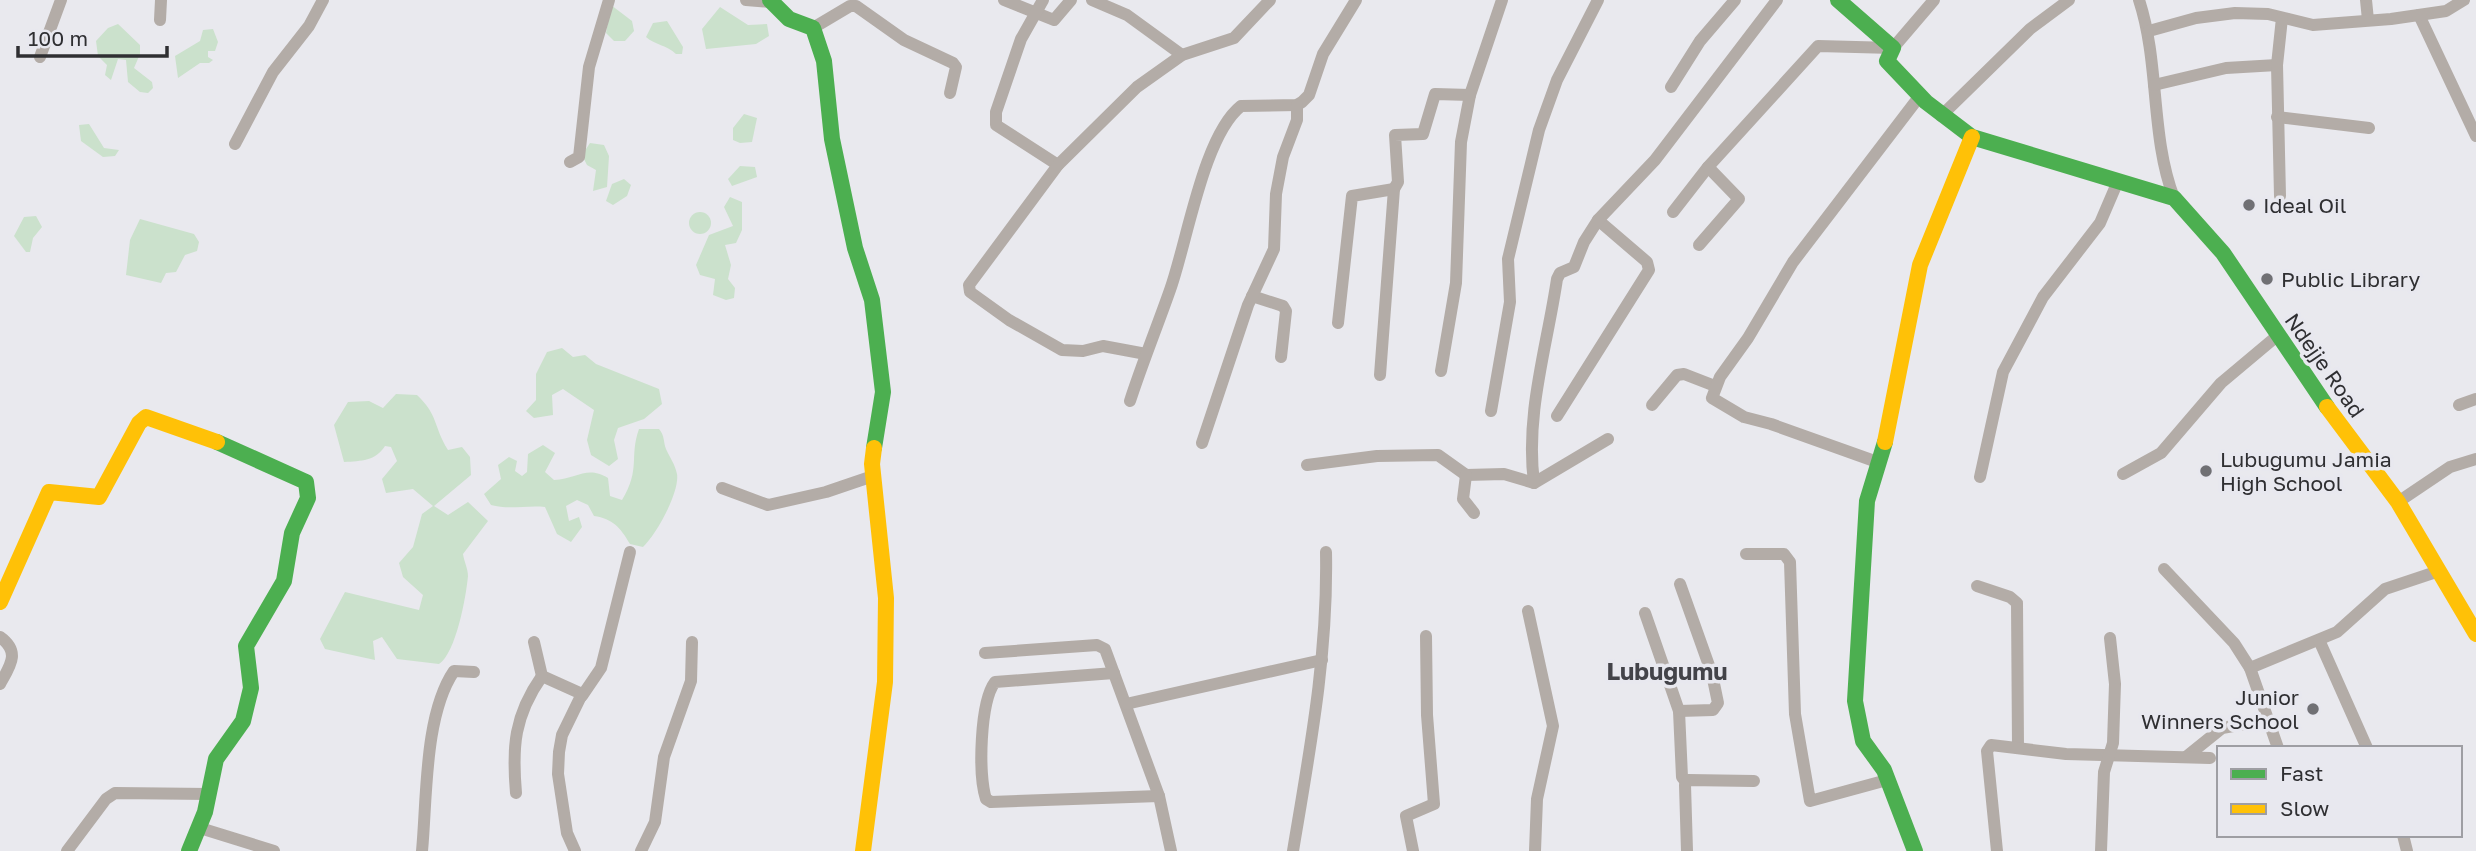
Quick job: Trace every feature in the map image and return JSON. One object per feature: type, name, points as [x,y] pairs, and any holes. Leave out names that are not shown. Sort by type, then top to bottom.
[{"type":"street","points":[[40,57],[61,0]]},
{"type":"street","points":[[160,20],[161,0]]},
{"type":"street","points":[[235,144],[273,72],[309,26],[323,0]]},
{"type":"street","points":[[570,162],[579,157],[589,67],[609,0]]},
{"type":"street","points":[[746,0],[770,1],[789,19],[813,28]]},
{"type":"street","points":[[1004,0],[1054,20],[1072,0]]},
{"type":"street","points":[[1044,0],[1021,39],[996,112],[996,125],[1058,164]]},
{"type":"street","points":[[1091,0],[1127,16],[1182,55]]},
{"type":"street","points":[[1146,354],[1103,346],[1083,351],[1062,350],[1009,320],[970,292],[969,284],[1058,164],[1137,87],[1182,55],[1234,38],[1270,0]]},
{"type":"street","points":[[1130,401],[1185,243],[1204,169],[1235,111],[1243,105],[1297,105],[1309,95],[1323,54],[1356,0]]},
{"type":"street","points":[[1441,370],[1456,283],[1458,167],[1470,95],[1502,0]]},
{"type":"street","points":[[1491,411],[1509,313],[1508,259],[1539,130],[1557,80],[1598,0]]},
{"type":"street","points":[[1671,87],[1700,41],[1735,0]]},
{"type":"street","points":[[1534,483],[1530,449],[1533,408],[1557,279],[1577,263],[1584,242],[1598,220],[1655,160],[1777,0]]},
{"type":"street","points":[[1934,0],[1893,48],[1887,61],[1919,97],[1941,116],[1972,137],[2174,198]]},
{"type":"street","points":[[1941,116],[2030,29],[2069,0]]},
{"type":"street","points":[[2139,0],[2149,31],[2164,164],[2174,198]]},
{"type":"street","points":[[2366,0],[2368,20]]},
{"type":"street","points":[[2149,31],[2233,6],[2313,25],[2446,11],[2464,0]]},
{"type":"street","points":[[1844,2],[1893,48]]},
{"type":"street","points":[[813,28],[850,6],[856,6],[904,40],[957,66],[950,93]]},
{"type":"street","points":[[2419,15],[2476,134]]},
{"type":"street","points":[[2280,196],[2277,65],[2282,18]]},
{"type":"street","points":[[813,28],[824,61],[832,139],[855,248],[872,300],[883,399],[872,464],[886,598],[885,682],[863,851]]},
{"type":"street","points":[[1673,212],[1708,167],[1818,46],[1893,48]]},
{"type":"street","points":[[2154,85],[2227,68],[2277,65]]},
{"type":"street","points":[[1380,374],[1394,189],[1398,182],[1395,135],[1423,134],[1436,94],[1470,95]]},
{"type":"street","points":[[1880,463],[1744,417],[1712,398],[1715,386],[1800,252],[1919,97]]},
{"type":"street","points":[[1202,443],[1252,296],[1273,249],[1276,194],[1283,158],[1297,120],[1297,105]]},
{"type":"street","points":[[2277,117],[2369,128]]},
{"type":"street","points":[[1915,851],[1887,780],[1863,741],[1855,701],[1860,657],[1863,540],[1867,501],[1880,463],[1920,265],[1972,137]]},
{"type":"street","points":[[1699,245],[1739,199],[1708,167]]},
{"type":"street","points":[[1980,477],[2003,372],[2043,296],[2100,223],[2118,181]]},
{"type":"street","points":[[1338,323],[1352,196],[1394,189]]},
{"type":"street","name":"Ndejje Road","points":[[2174,198],[2223,253],[2315,393],[2398,502],[2476,634]]},
{"type":"street","points":[[1557,416],[1648,270],[1647,262],[1598,220]]},
{"type":"street","points":[[1252,296],[1283,306],[1286,311],[1281,357]]},
{"type":"street","points":[[2123,474],[2161,453],[2221,383],[2277,336]]},
{"type":"street","points":[[1652,405],[1677,375],[1684,374],[1715,386]]},
{"type":"street","points":[[2459,405],[2476,400]]},
{"type":"street","points":[[0,602],[49,492],[99,497],[139,423],[146,417],[190,430],[306,482],[308,498],[292,533],[284,581],[246,646],[251,688],[243,721],[216,759],[200,828],[189,851]]},
{"type":"street","points":[[1307,464],[1377,456],[1438,455],[1466,475],[1504,474],[1534,483],[1608,439]]},
{"type":"street","points":[[2398,502],[2450,467],[2476,459]]},
{"type":"street","points":[[1466,475],[1463,499],[1474,513]]},
{"type":"street","points":[[722,488],[768,505],[825,492],[873,476]]},
{"type":"street","points":[[575,851],[567,833],[558,774],[562,735],[582,696],[601,668],[630,552]]},
{"type":"street","points":[[1293,851],[1319,705],[1327,608],[1326,552]]},
{"type":"street","points":[[1746,554],[1784,554],[1790,562],[1795,714],[1810,801],[1887,780]]},
{"type":"street","points":[[2164,569],[2234,643],[2249,668],[2277,746]]},
{"type":"street","points":[[2249,668],[2341,630],[2385,589],[2440,570]]},
{"type":"street","points":[[1679,711],[1713,710],[1718,703],[1712,674],[1680,584]]},
{"type":"street","points":[[1977,586],[2010,597],[2017,603],[2018,747]]},
{"type":"street","points":[[1528,611],[1553,726],[1536,800],[1535,851]]},
{"type":"street","points":[[1645,613],[1679,711],[1682,777],[1686,782],[1687,851]]},
{"type":"street","points":[[1413,851],[1406,817],[1434,804],[1427,715],[1426,636]]},
{"type":"street","points":[[0,637],[11,648],[13,658],[0,684]]},
{"type":"street","points":[[2101,851],[2107,754],[2113,743],[2115,684],[2110,638]]},
{"type":"street","points":[[2319,640],[2366,746]]},
{"type":"street","points":[[516,793],[512,752],[514,737],[542,676],[534,642]]},
{"type":"street","points":[[641,851],[655,821],[664,757],[691,681],[692,642]]},
{"type":"street","points":[[985,653],[1097,645],[1106,650],[1159,796],[1171,851]]},
{"type":"street","points":[[1126,704],[1322,660]]},
{"type":"street","points":[[422,851],[425,775],[440,706],[454,671],[474,672]]},
{"type":"street","points":[[1114,673],[995,682],[986,706],[981,774],[986,799],[991,802],[1159,796]]},
{"type":"street","points":[[542,676],[580,692],[582,696]]},
{"type":"street","points":[[2186,757],[2222,728],[2267,720]]},
{"type":"street","points":[[1997,851],[1987,751],[1991,745],[2066,754],[2210,758]]},
{"type":"street","points":[[1686,782],[1693,778],[1754,781]]},
{"type":"street","points":[[67,851],[106,799],[115,793],[209,794]]},
{"type":"street","points":[[200,828],[274,851]]},
{"type":"green space","points":[[611,5],[632,21],[634,31],[625,41],[614,41],[606,33]]},
{"type":"green space","points":[[720,7],[748,25],[767,24],[769,36],[756,44],[706,49],[702,29]]},
{"type":"green space","points":[[667,21],[683,47],[682,54],[676,54],[646,37],[653,23]]},
{"type":"green space","points":[[118,24],[140,45],[140,54],[134,68],[152,82],[153,88],[148,93],[140,92],[128,82],[126,60],[118,59],[111,80],[105,75],[107,65],[98,56],[96,41],[108,28]]},
{"type":"green space","points":[[213,29],[218,42],[215,51],[208,51],[208,57],[213,60],[200,63],[178,78],[175,56],[200,41],[203,30]]},
{"type":"green space","points":[[744,114],[757,118],[752,142],[740,143],[733,140],[733,128]]},
{"type":"green space","points":[[89,124],[104,148],[119,150],[115,156],[103,157],[81,141],[79,125]]},
{"type":"green space","points":[[590,143],[604,145],[609,156],[607,187],[593,191],[596,170],[587,165],[582,155]]},
{"type":"green space","points":[[740,166],[755,167],[757,177],[732,186],[728,179]]},
{"type":"green space","points":[[624,179],[631,185],[627,196],[613,205],[606,201],[612,184]]},
{"type":"green space","points":[[730,197],[742,202],[742,230],[736,243],[725,245],[731,265],[728,279],[735,288],[734,298],[726,300],[713,295],[715,279],[700,275],[696,265],[709,235],[733,226],[724,207]]},
{"type":"green space","points":[[700,212],[710,219],[711,223],[704,233],[700,234],[690,227],[689,223],[696,213]]},
{"type":"green space","points":[[36,216],[42,227],[33,238],[30,252],[26,252],[14,236],[24,217]]},
{"type":"green space","points":[[140,219],[194,234],[199,242],[197,251],[185,255],[176,272],[166,273],[161,283],[126,275],[130,240]]},
{"type":"green space","points":[[562,348],[573,357],[585,355],[596,364],[659,389],[662,404],[644,419],[618,428],[614,440],[618,459],[609,466],[591,455],[587,440],[594,410],[563,389],[552,395],[553,415],[534,418],[526,411],[536,400],[536,374],[547,352]]},
{"type":"green space","points":[[396,394],[417,395],[433,415],[448,450],[462,447],[470,457],[471,475],[434,506],[448,515],[468,502],[488,521],[463,554],[468,576],[462,610],[450,649],[439,664],[397,659],[382,637],[373,641],[375,660],[325,649],[320,639],[345,592],[419,610],[423,595],[403,577],[399,563],[413,547],[422,514],[433,506],[413,489],[386,493],[382,479],[397,461],[391,447],[385,446],[377,455],[368,459],[344,462],[334,425],[348,402],[369,401],[383,408]]},
{"type":"green space","points":[[639,429],[659,429],[677,474],[675,491],[666,513],[643,547],[630,544],[615,525],[594,516],[588,505],[577,500],[566,506],[569,521],[579,517],[582,527],[571,542],[557,534],[545,507],[491,505],[484,494],[501,479],[498,465],[509,457],[517,461],[515,471],[522,476],[527,472],[528,454],[543,445],[555,453],[545,472],[554,480],[588,473],[601,474],[608,478],[610,496],[622,500],[631,480]]},
{"type":"traffic: fast","points":[[770,0],[789,19],[813,28],[824,61],[832,139],[855,248],[872,300],[883,392],[874,448]]},
{"type":"traffic: fast","points":[[1838,0],[1893,48],[1887,61],[1926,102],[1972,137],[2174,198],[2223,253],[2327,407]]},
{"type":"traffic: fast","points":[[189,851],[205,812],[216,759],[243,721],[251,688],[246,646],[284,581],[292,533],[308,498],[306,482],[217,442]]},
{"type":"traffic: fast","points":[[1885,442],[1867,501],[1855,701],[1863,741],[1884,770],[1915,851]]},
{"type":"traffic: slow","points":[[1885,442],[1920,265],[1972,137]]},
{"type":"traffic: slow","points":[[2327,407],[2398,502],[2476,634]]},
{"type":"traffic: slow","points":[[0,602],[49,492],[99,497],[139,423],[146,417],[217,442]]},
{"type":"traffic: slow","points":[[863,851],[885,682],[886,598],[872,464],[874,448]]},
{"type":"place","name":"Ideal Oil","points":[[2249,205]]},
{"type":"place","name":"Public Library","points":[[2267,279]]},
{"type":"place","name":"Lubugumu Jamia High School","points":[[2206,471]]},
{"type":"place","name":"Junior Winners School","points":[[2313,709]]},
{"type":"district","name":"Lubugumu","points":[[1667,670]]}]
